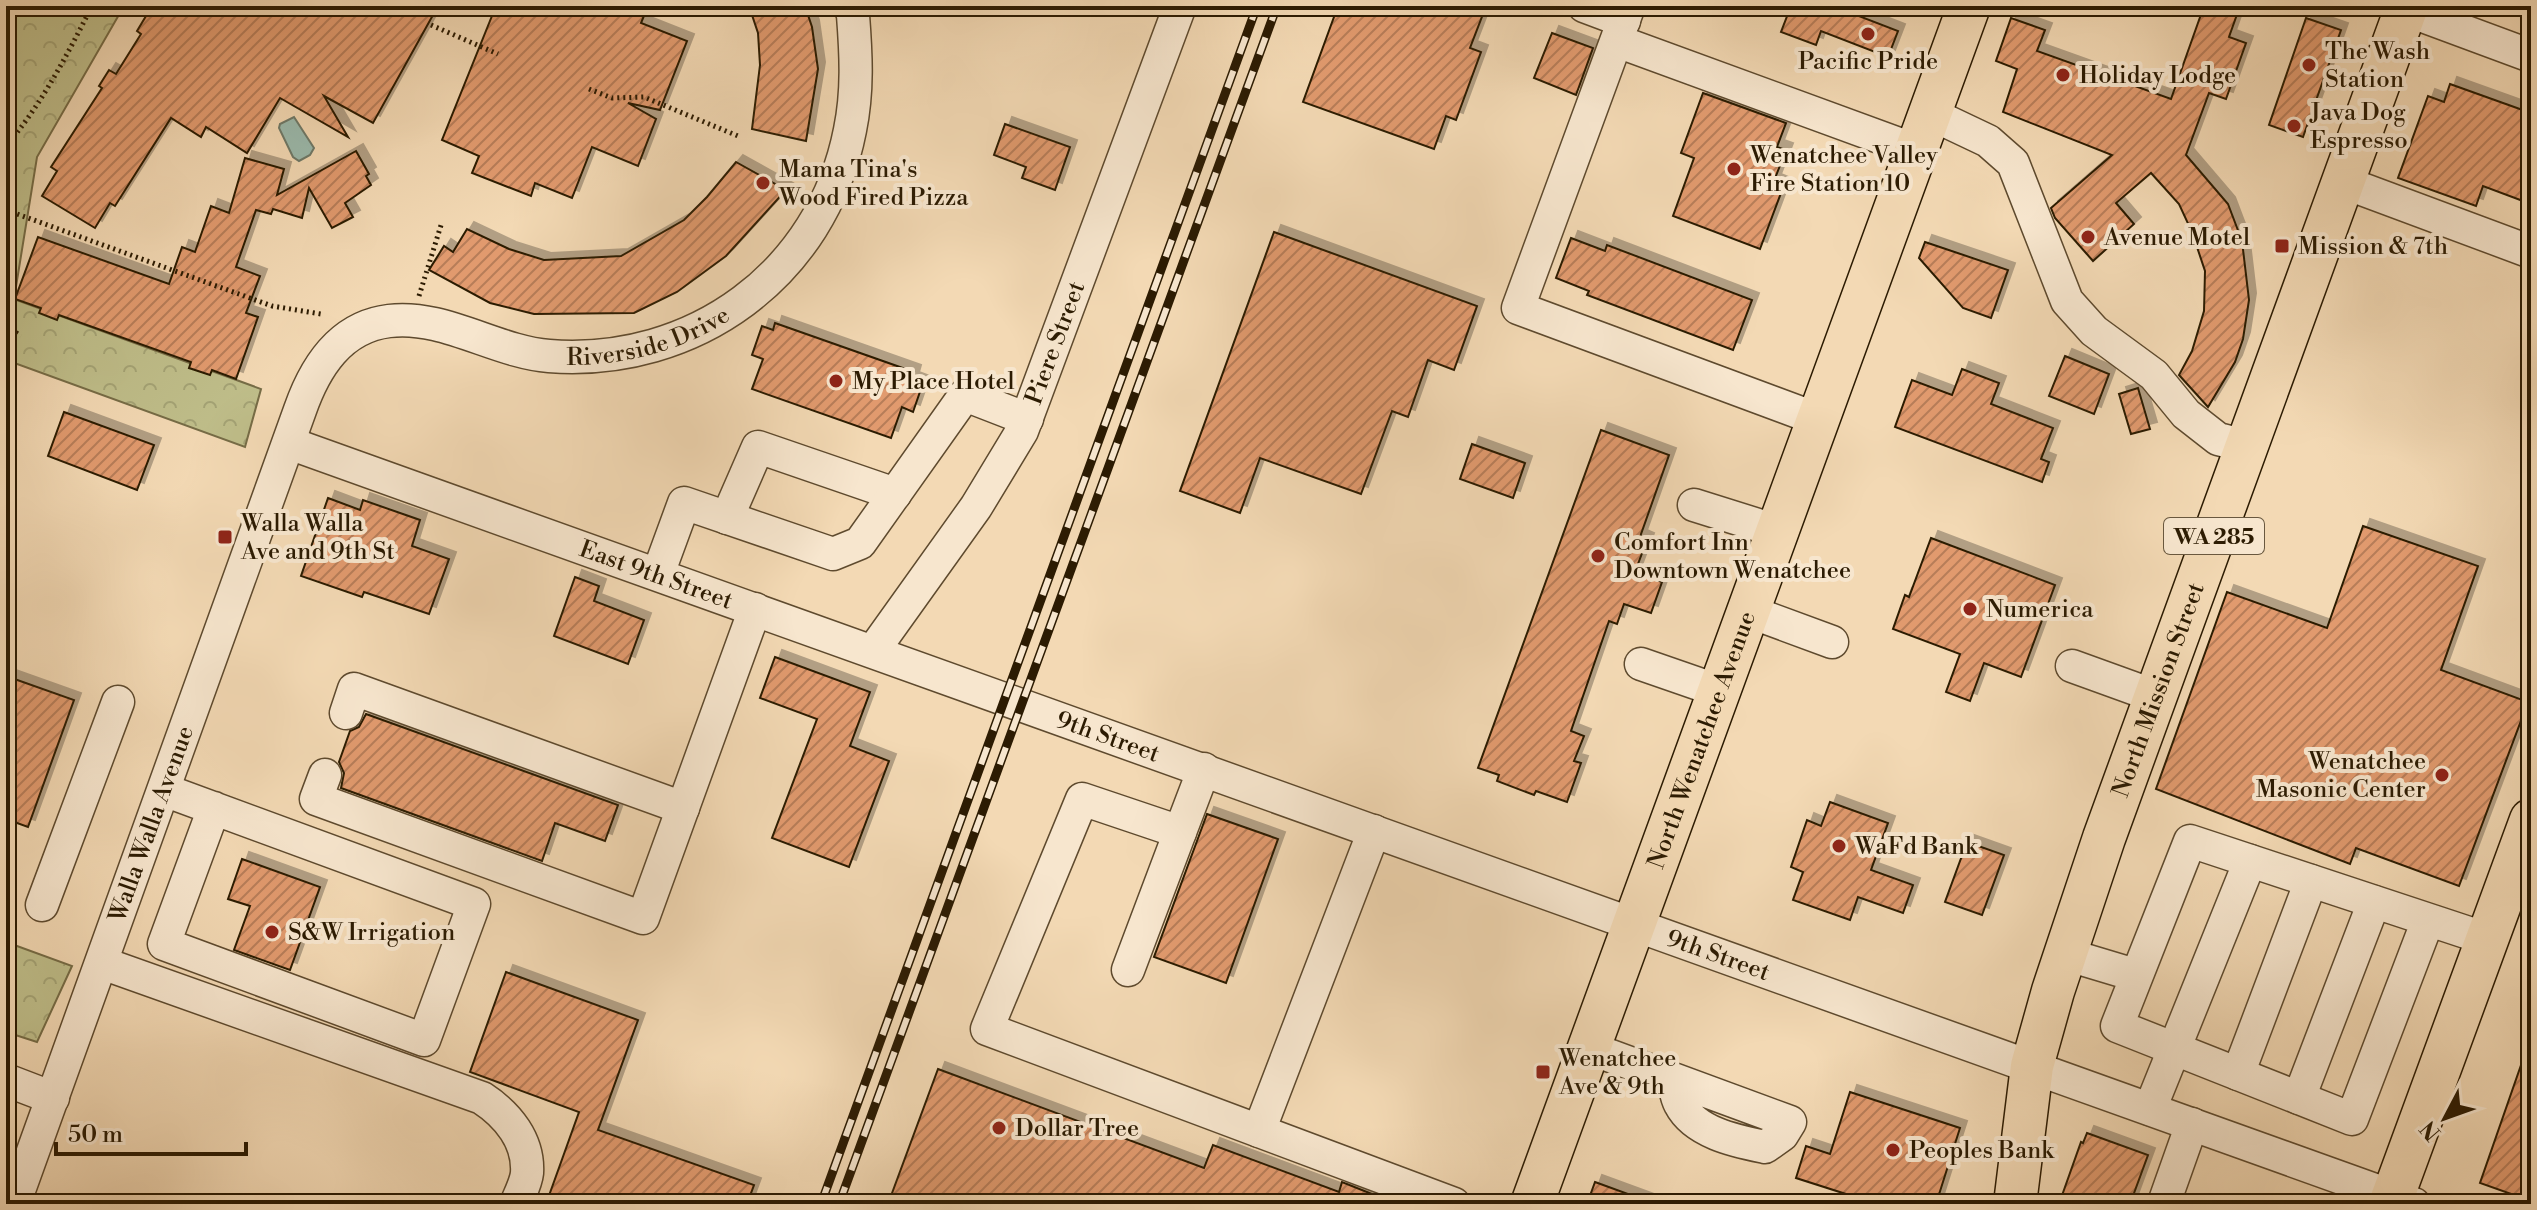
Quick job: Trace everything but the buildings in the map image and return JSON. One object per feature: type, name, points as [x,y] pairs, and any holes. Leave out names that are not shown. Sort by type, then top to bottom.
[{"type":"main road","name":"North Wenatchee Avenue","points":[[1532,1204],[1969,6]]},
{"type":"main road","name":"North Mission Street","points":[[2015,1204],[2032,1066],[2065,954],[2403,7]]},
{"type":"main road","points":[[2399,1201],[2487,939],[2519,888],[2531,820]]},
{"type":"street","name":"Riverside Drive","points":[[289,443],[311,380],[325,358],[349,337],[388,321],[415,321],[476,336],[514,350],[546,356],[589,358],[673,339],[729,312],[767,281],[800,247],[821,215],[837,178],[850,131],[857,80],[850,6]]},
{"type":"street","name":"Piere Street","points":[[873,651],[1000,472],[1027,419],[1180,6]]},
{"type":"street","points":[[1584,6],[1922,132],[1988,141],[2013,163],[2067,301],[2094,331],[2154,375],[2186,414],[2218,439],[2246,446]]},
{"type":"street","points":[[2403,7],[2531,56]]},
{"type":"street","points":[[1623,23],[1518,308],[1817,419]]},
{"type":"street","points":[[2343,182],[2531,252]]},
{"type":"street","points":[[658,574],[684,503],[833,554],[860,543],[965,395],[1027,419]]},
{"type":"street","name":"East 9th Street","points":[[289,443],[1022,704]]},
{"type":"street","name":"Walla Walla Avenue","points":[[14,1204],[289,443]]},
{"type":"street","points":[[727,518],[758,447],[895,494]]},
{"type":"street","points":[[1694,505],[1777,531]]},
{"type":"street","points":[[325,775],[316,799],[643,918],[755,609]]},
{"type":"street","points":[[1748,611],[1832,642]]},
{"type":"street","points":[[1641,664],[1719,691]]},
{"type":"street","points":[[2072,666],[2155,696]]},
{"type":"street","points":[[346,713],[354,689],[683,808]]},
{"type":"street","points":[[42,905],[118,702]]},
{"type":"street","name":"9th Street","points":[[1022,704],[2399,1201]]},
{"type":"street","points":[[1128,970],[1204,769]]},
{"type":"street","points":[[164,790],[214,808],[474,904],[424,1040],[164,944],[214,808]]},
{"type":"street","points":[[1180,832],[1082,799],[987,1029],[1454,1204]]},
{"type":"street","points":[[1259,1131],[1374,831]]},
{"type":"street","points":[[2428,920],[2352,1119],[2117,1026],[2190,841],[2487,939]]},
{"type":"street","points":[[2150,1109],[2250,861]]},
{"type":"street","points":[[2238,1074],[2311,881]]},
{"type":"street","points":[[127,894],[176,912]]},
{"type":"street","points":[[2299,1098],[2374,902]]},
{"type":"street","points":[[2065,954],[2135,975]]},
{"type":"street","points":[[102,963],[482,1098],[505,1116],[521,1142],[527,1176],[516,1204]]},
{"type":"street","points":[[1589,1048],[1790,1122]]},
{"type":"street","points":[[6,1080],[53,1098]]},
{"type":"street","points":[[2167,1204],[2164,1203],[2192,1124]]},
{"type":"path","points":[[6,146],[63,64],[92,6]]},
{"type":"path","points":[[431,25],[498,54]]},
{"type":"path","points":[[589,89],[612,98],[644,97],[738,136]]},
{"type":"path","points":[[6,210],[272,306],[321,314]]},
{"type":"path","points":[[418,297],[442,222]]},
{"type":"path","points":[[6,326],[21,336]]},
{"type":"green space","points":[[6,6],[124,6],[37,157],[14,299],[261,389],[245,447],[9,361],[6,367]]},
{"type":"green space","points":[[6,942],[72,966],[37,1042],[6,1032]]},
{"type":"shaded area","points":[[294,117],[314,148],[310,155],[299,161],[293,157],[279,128],[280,124]]},
{"type":"railway","points":[[821,1204],[1257,6]]},
{"type":"railway","points":[[839,1204],[1277,6]]},
{"type":"place","name":"Pacific Pride","points":[[1868,34]]},
{"type":"place","name":"The Wash Station","points":[[2309,65]]},
{"type":"place","name":"Holiday Lodge","points":[[2063,75]]},
{"type":"place","name":"Java Dog Espresso","points":[[2294,126]]},
{"type":"place","name":"Wenatchee Valley Fire Station 10","points":[[1734,169]]},
{"type":"place","name":"Mama Tina's Wood Fired Pizza","points":[[763,183]]},
{"type":"place","name":"Avenue Motel","points":[[2088,237]]},
{"type":"place","name":"Mission & 7th","points":[[2282,246]]},
{"type":"place","name":"My Place Hotel","points":[[836,381]]},
{"type":"place","name":"Walla Walla Ave and 9th St","points":[[225,537]]},
{"type":"place","name":"Comfort Inn Downtown Wenatchee","points":[[1598,556]]},
{"type":"place","name":"Numerica","points":[[1970,609]]},
{"type":"place","name":"Wenatchee Masonic Center","points":[[2442,775]]},
{"type":"place","name":"WaFd Bank","points":[[1839,846]]},
{"type":"place","name":"S&W Irrigation","points":[[272,932]]},
{"type":"place","name":"Wenatchee Ave & 9th","points":[[1543,1072]]},
{"type":"place","name":"Dollar Tree","points":[[999,1128]]},
{"type":"place","name":"Peoples Bank","points":[[1893,1150]]}]
